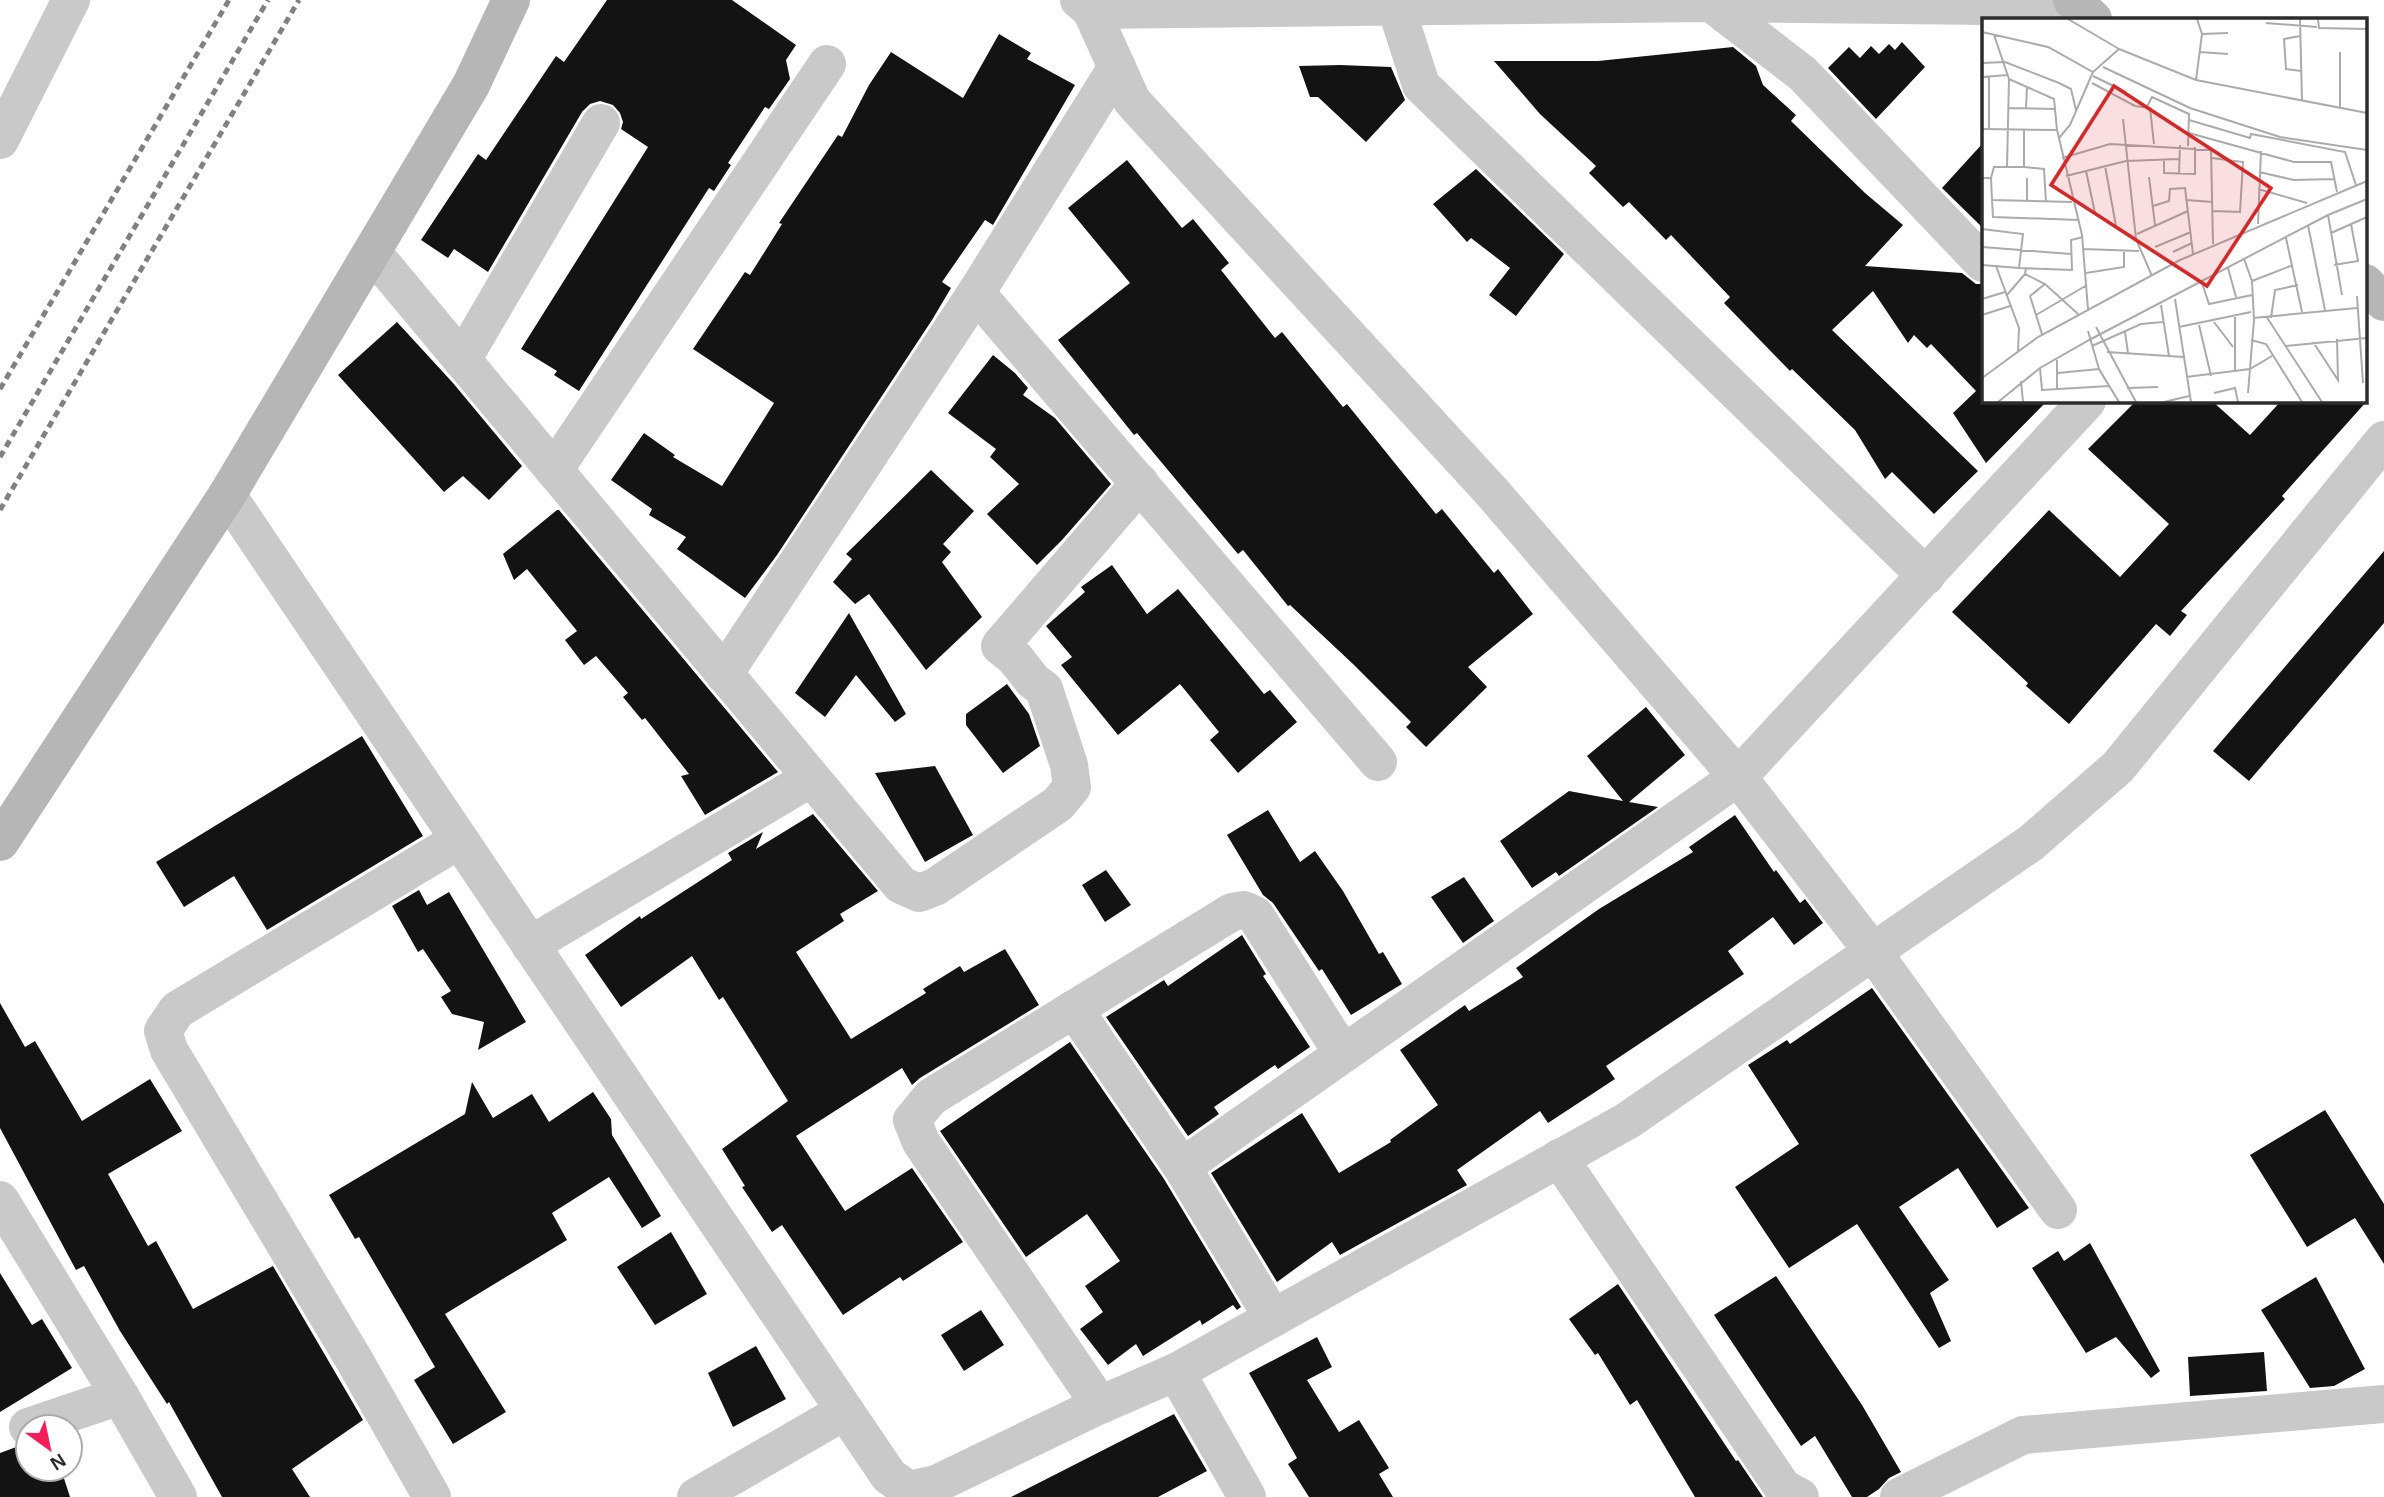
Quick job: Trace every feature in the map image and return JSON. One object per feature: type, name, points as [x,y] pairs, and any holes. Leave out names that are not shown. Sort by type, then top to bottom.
[{"type":"main road","points":[[0,842],[226,495],[471,85],[511,0]]},
{"type":"main road","points":[[2366,284],[2384,302]]},
{"type":"street","points":[[0,140],[69,1]]},
{"type":"street","points":[[1711,3],[1803,74],[1982,262]]},
{"type":"street","points":[[2058,1210],[1874,952],[1738,777],[1491,491],[1132,101],[1085,5],[1396,7],[1711,3],[2082,9]]},
{"type":"street","points":[[1396,7],[1420,85],[1926,576]]},
{"type":"street","points":[[554,470],[827,64]]},
{"type":"street","points":[[724,674],[976,293],[1117,67]]},
{"type":"street","points":[[462,360],[601,123]]},
{"type":"street","points":[[372,252],[901,885],[919,893],[935,887],[1058,804],[1072,787],[1069,765],[1044,689],[1000,646],[1139,483]]},
{"type":"street","points":[[976,293],[1378,762]]},
{"type":"street","points":[[1182,1167],[1738,777],[2086,402]]},
{"type":"street","points":[[226,495],[889,1476],[909,1490],[936,1484],[1176,1371],[1627,1121],[2031,843],[2118,767],[2384,440]]},
{"type":"street","points":[[530,945],[811,778]]},
{"type":"street","points":[[432,1497],[353,1358],[169,1050],[163,1031],[177,1010],[459,840]]},
{"type":"street","points":[[1100,1405],[921,1142],[912,1120],[931,1097],[1232,912],[1244,910],[1255,915],[1343,1054]]},
{"type":"street","points":[[1074,1009],[1182,1167],[1273,1318]]},
{"type":"street","points":[[1559,1158],[1783,1488],[1800,1497]]},
{"type":"street","points":[[0,1200],[120,1396],[178,1497]]},
{"type":"street","points":[[1176,1371],[1247,1497]]},
{"type":"street","points":[[70,1413],[120,1396]]},
{"type":"street","points":[[1899,1497],[2022,1435],[2384,1404]]},
{"type":"street","points":[[696,1497],[845,1411]]},
{"type":"building","points":[[607,0],[732,0],[796,45],[786,60],[790,79],[769,109],[765,107],[728,163],[731,165],[714,191],[709,188],[579,391],[554,375],[557,371],[521,349],[648,147],[621,129],[623,122],[620,113],[613,105],[600,101],[590,104],[582,112],[488,272],[454,249],[448,258],[421,240],[478,154],[486,160],[556,56],[564,62]]},
{"type":"building","points":[[999,34],[1031,53],[1027,59],[1075,85],[993,225],[985,220],[942,282],[951,288],[932,320],[777,555],[745,598],[677,549],[686,537],[649,515],[652,509],[611,480],[644,433],[675,455],[673,457],[722,486],[774,403],[693,349],[745,272],[750,275],[782,224],[779,223],[838,135],[842,137],[869,85],[891,52],[963,98]]},
{"type":"building","points":[[1902,42],[1925,67],[1876,119],[1828,68],[1849,47],[1860,58],[1871,46],[1879,54],[1889,44],[1895,50]]},
{"type":"building","points":[[1733,47],[1756,66],[1763,85],[1796,115],[1791,121],[1865,193],[1903,225],[1865,266],[1962,273],[1976,284],[1982,284],[1982,402],[2046,402],[1986,463],[1953,413],[1976,391],[1931,344],[1927,348],[1914,335],[1908,343],[1873,291],[1832,330],[1978,471],[1934,514],[1892,472],[1885,479],[1855,430],[1792,369],[1790,371],[1724,303],[1730,297],[1671,235],[1666,240],[1629,202],[1623,207],[1589,173],[1596,166],[1540,114],[1494,61],[1598,61]]},
{"type":"building","points":[[1299,66],[1391,67],[1405,100],[1366,142],[1318,97],[1310,97]]},
{"type":"building","points":[[1982,144],[1982,227],[1942,188]]},
{"type":"building","points":[[1127,160],[1182,228],[1193,219],[1229,263],[1221,270],[1275,338],[1282,332],[1343,407],[1347,404],[1436,514],[1442,509],[1494,573],[1498,569],[1533,614],[1468,667],[1487,687],[1426,747],[1406,727],[1411,722],[1353,664],[1288,606],[1243,550],[1238,554],[1137,433],[1134,435],[1058,340],[1130,283],[1068,208]]},
{"type":"building","points":[[1476,169],[1564,254],[1516,316],[1489,295],[1510,268],[1471,238],[1467,242],[1433,204]]},
{"type":"building","points":[[397,322],[453,383],[522,466],[489,500],[463,476],[444,492],[338,375]]},
{"type":"building","points":[[993,355],[1028,388],[1023,395],[1055,418],[1111,484],[1037,565],[987,514],[1019,484],[990,457],[996,449],[948,413]]},
{"type":"building","points":[[2367,401],[2282,496],[2285,499],[2181,611],[2187,615],[2170,636],[2156,624],[2069,724],[2026,686],[2028,683],[1952,612],[2049,510],[2120,577],[2169,524],[2088,449],[2135,402],[2213,402],[2250,435],[2280,402]]},
{"type":"building","points":[[931,470],[974,511],[943,544],[951,552],[942,562],[982,617],[926,670],[869,594],[855,604],[833,582],[852,559],[846,554]]},
{"type":"building","points":[[557,510],[778,772],[705,815],[681,776],[689,774],[645,718],[642,720],[623,697],[628,693],[596,656],[584,665],[565,640],[577,631],[527,569],[514,580],[503,554]]},
{"type":"building","points":[[2384,551],[2384,623],[2249,781],[2213,751]]},
{"type":"building","points":[[1112,565],[1147,614],[1178,589],[1264,694],[1270,690],[1297,722],[1238,773],[1210,740],[1219,732],[1180,684],[1118,735],[1061,665],[1072,657],[1046,626],[1085,592],[1081,587]]},
{"type":"building","points":[[849,613],[906,714],[895,722],[856,675],[825,717],[795,693]]},
{"type":"building","points":[[1007,684],[1029,714],[1040,746],[1003,773],[966,725],[966,714]]},
{"type":"building","points":[[1646,707],[1685,755],[1629,802],[1658,807],[1559,876],[1556,872],[1532,888],[1500,841],[1569,791],[1623,801],[1587,756]]},
{"type":"building","points":[[362,736],[423,836],[267,930],[234,876],[184,907],[156,862]]},
{"type":"building","points":[[935,766],[973,835],[925,862],[875,773]]},
{"type":"building","points":[[1268,810],[1300,862],[1315,851],[1343,891],[1379,954],[1383,952],[1402,984],[1351,1015],[1322,969],[1319,971],[1273,903],[1263,895],[1227,835]]},
{"type":"building","points":[[813,814],[878,891],[840,914],[844,921],[796,952],[851,1039],[926,993],[923,989],[960,966],[964,972],[1005,949],[1039,1005],[912,1085],[902,1068],[796,1136],[845,1211],[912,1168],[963,1242],[903,1281],[900,1277],[843,1315],[782,1225],[772,1232],[742,1187],[745,1186],[722,1149],[788,1101],[723,997],[719,1000],[692,956],[621,1007],[585,955],[640,916],[641,919],[732,860],[728,853],[763,832],[756,849]]},
{"type":"building","points":[[1735,815],[1774,872],[1776,870],[1800,903],[1805,899],[1823,923],[1794,945],[1773,917],[1728,951],[1744,974],[1606,1066],[1615,1079],[1548,1123],[1540,1111],[1457,1170],[1467,1185],[1340,1255],[1332,1242],[1277,1282],[1211,1173],[1302,1113],[1339,1173],[1391,1142],[1390,1140],[1438,1105],[1400,1050],[1465,1005],[1469,1011],[1523,977],[1516,968],[1599,909],[1693,852],[1689,847]]},
{"type":"building","points":[[1106,870],[1131,905],[1105,922],[1082,885]]},
{"type":"building","points":[[1464,877],[1494,921],[1463,943],[1431,897]]},
{"type":"building","points":[[419,890],[427,905],[449,892],[526,1022],[478,1050],[484,1022],[452,1014],[441,997],[451,991],[423,949],[418,952],[392,906]]},
{"type":"building","points":[[1242,935],[1266,974],[1263,976],[1310,1047],[1278,1069],[1275,1065],[1214,1107],[1219,1114],[1188,1136],[1106,1017],[1164,980],[1168,986]]},
{"type":"building","points":[[1872,988],[2029,1208],[1997,1228],[1958,1168],[1899,1207],[1949,1280],[1930,1293],[1951,1341],[1939,1348],[1857,1224],[1789,1268],[1735,1187],[1799,1144],[1748,1065],[1787,1040],[1790,1044]]},
{"type":"building","points":[[0,1003],[25,1047],[35,1041],[82,1121],[150,1079],[182,1131],[108,1174],[148,1246],[156,1241],[193,1309],[273,1266],[363,1420],[292,1469],[310,1497],[222,1497],[169,1402],[167,1404],[120,1331],[84,1266],[76,1270],[0,1128]]},
{"type":"building","points":[[1070,1042],[1164,1179],[1241,1307],[1237,1310],[1233,1305],[1202,1325],[1200,1320],[1143,1356],[1136,1344],[1108,1365],[1080,1329],[1103,1312],[1085,1286],[1120,1261],[1087,1214],[1026,1257],[940,1131]]},
{"type":"building","points":[[472,1082],[493,1118],[532,1094],[549,1122],[593,1092],[611,1119],[612,1135],[661,1216],[642,1228],[609,1177],[552,1213],[567,1240],[445,1314],[506,1412],[453,1444],[414,1380],[435,1367],[359,1237],[355,1239],[329,1195],[465,1114]]},
{"type":"building","points":[[2325,1110],[2384,1204],[2384,1264],[2355,1218],[2307,1247],[2250,1155]]},
{"type":"building","points":[[671,1232],[707,1294],[655,1325],[617,1267]]},
{"type":"building","points":[[2090,1243],[2160,1371],[2151,1378],[2116,1337],[2086,1353],[2032,1268],[2058,1251],[2064,1261]]},
{"type":"building","points":[[0,1273],[32,1325],[42,1319],[72,1368],[0,1412]]},
{"type":"building","points":[[1776,1276],[1862,1405],[1901,1472],[1889,1478],[1867,1497],[1852,1497],[1815,1436],[1801,1446],[1714,1315]]},
{"type":"building","points":[[2316,1277],[2365,1369],[2334,1386],[2310,1388],[2261,1310]]},
{"type":"building","points":[[1618,1284],[1763,1497],[1695,1497],[1637,1400],[1630,1405],[1598,1353],[1595,1355],[1569,1319]]},
{"type":"building","points":[[981,1310],[1004,1345],[964,1371],[941,1335]]},
{"type":"building","points":[[1317,1337],[1332,1367],[1307,1380],[1339,1432],[1359,1420],[1389,1468],[1379,1474],[1393,1497],[1309,1497],[1288,1464],[1297,1458],[1249,1373]]},
{"type":"building","points":[[756,1346],[786,1399],[733,1427],[708,1373]]},
{"type":"building","points":[[2264,1352],[2267,1391],[2190,1396],[2188,1357]]},
{"type":"building","points":[[1174,1414],[1207,1471],[1158,1497],[1011,1497]]},
{"type":"building","points":[[14,1448],[14,1483],[66,1483],[70,1497],[0,1497],[0,1453]]},
{"type":"railway","points":[[0,389],[229,0]]},
{"type":"railway","points":[[0,457],[268,0]]},
{"type":"railway","points":[[0,510],[299,0]]}]
